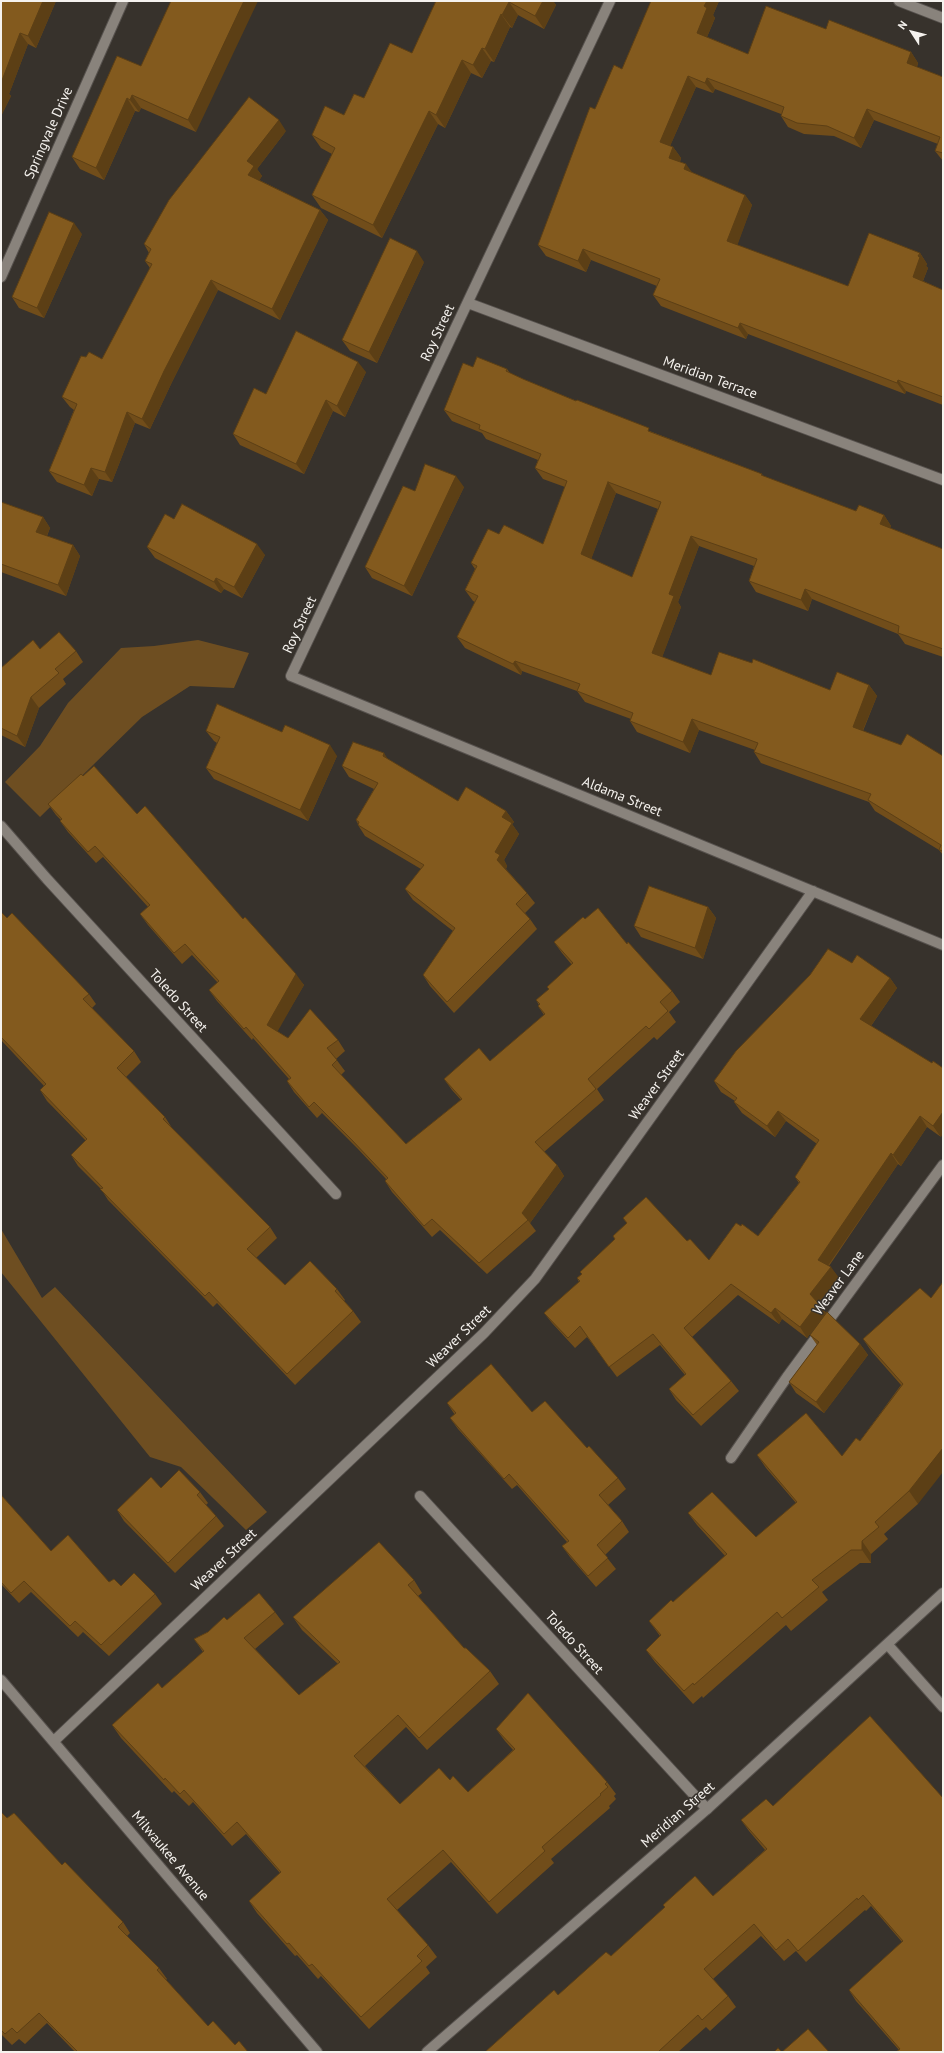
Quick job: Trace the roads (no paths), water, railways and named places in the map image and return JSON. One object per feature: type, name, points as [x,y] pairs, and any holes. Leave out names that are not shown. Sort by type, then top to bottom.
[{"type":"street","name":"Springvale Drive","points":[[1,277],[124,1]]},
{"type":"street","name":"Roy Street","points":[[291,676],[610,1]]},
{"type":"street","points":[[899,1],[943,18]]},
{"type":"street","name":"Meridian Terrace","points":[[468,303],[943,480]]},
{"type":"street","name":"Aldama Street","points":[[291,676],[943,945]]},
{"type":"street","name":"Toledo Street","points":[[1,826],[47,879],[336,1194]]},
{"type":"street","name":"Weaver Street","points":[[54,1741],[484,1333],[535,1279],[813,891]]},
{"type":"street","name":"Weaver Lane","points":[[731,1458],[787,1377],[943,1165]]},
{"type":"street","name":"Toledo Street","points":[[420,1496],[707,1810]]},
{"type":"street","name":"Meridian Street","points":[[427,2052],[707,1810],[943,1594]]},
{"type":"street","points":[[888,1645],[943,1707]]},
{"type":"street","name":"Milwaukee Avenue","points":[[1,1680],[317,2052]]}]
